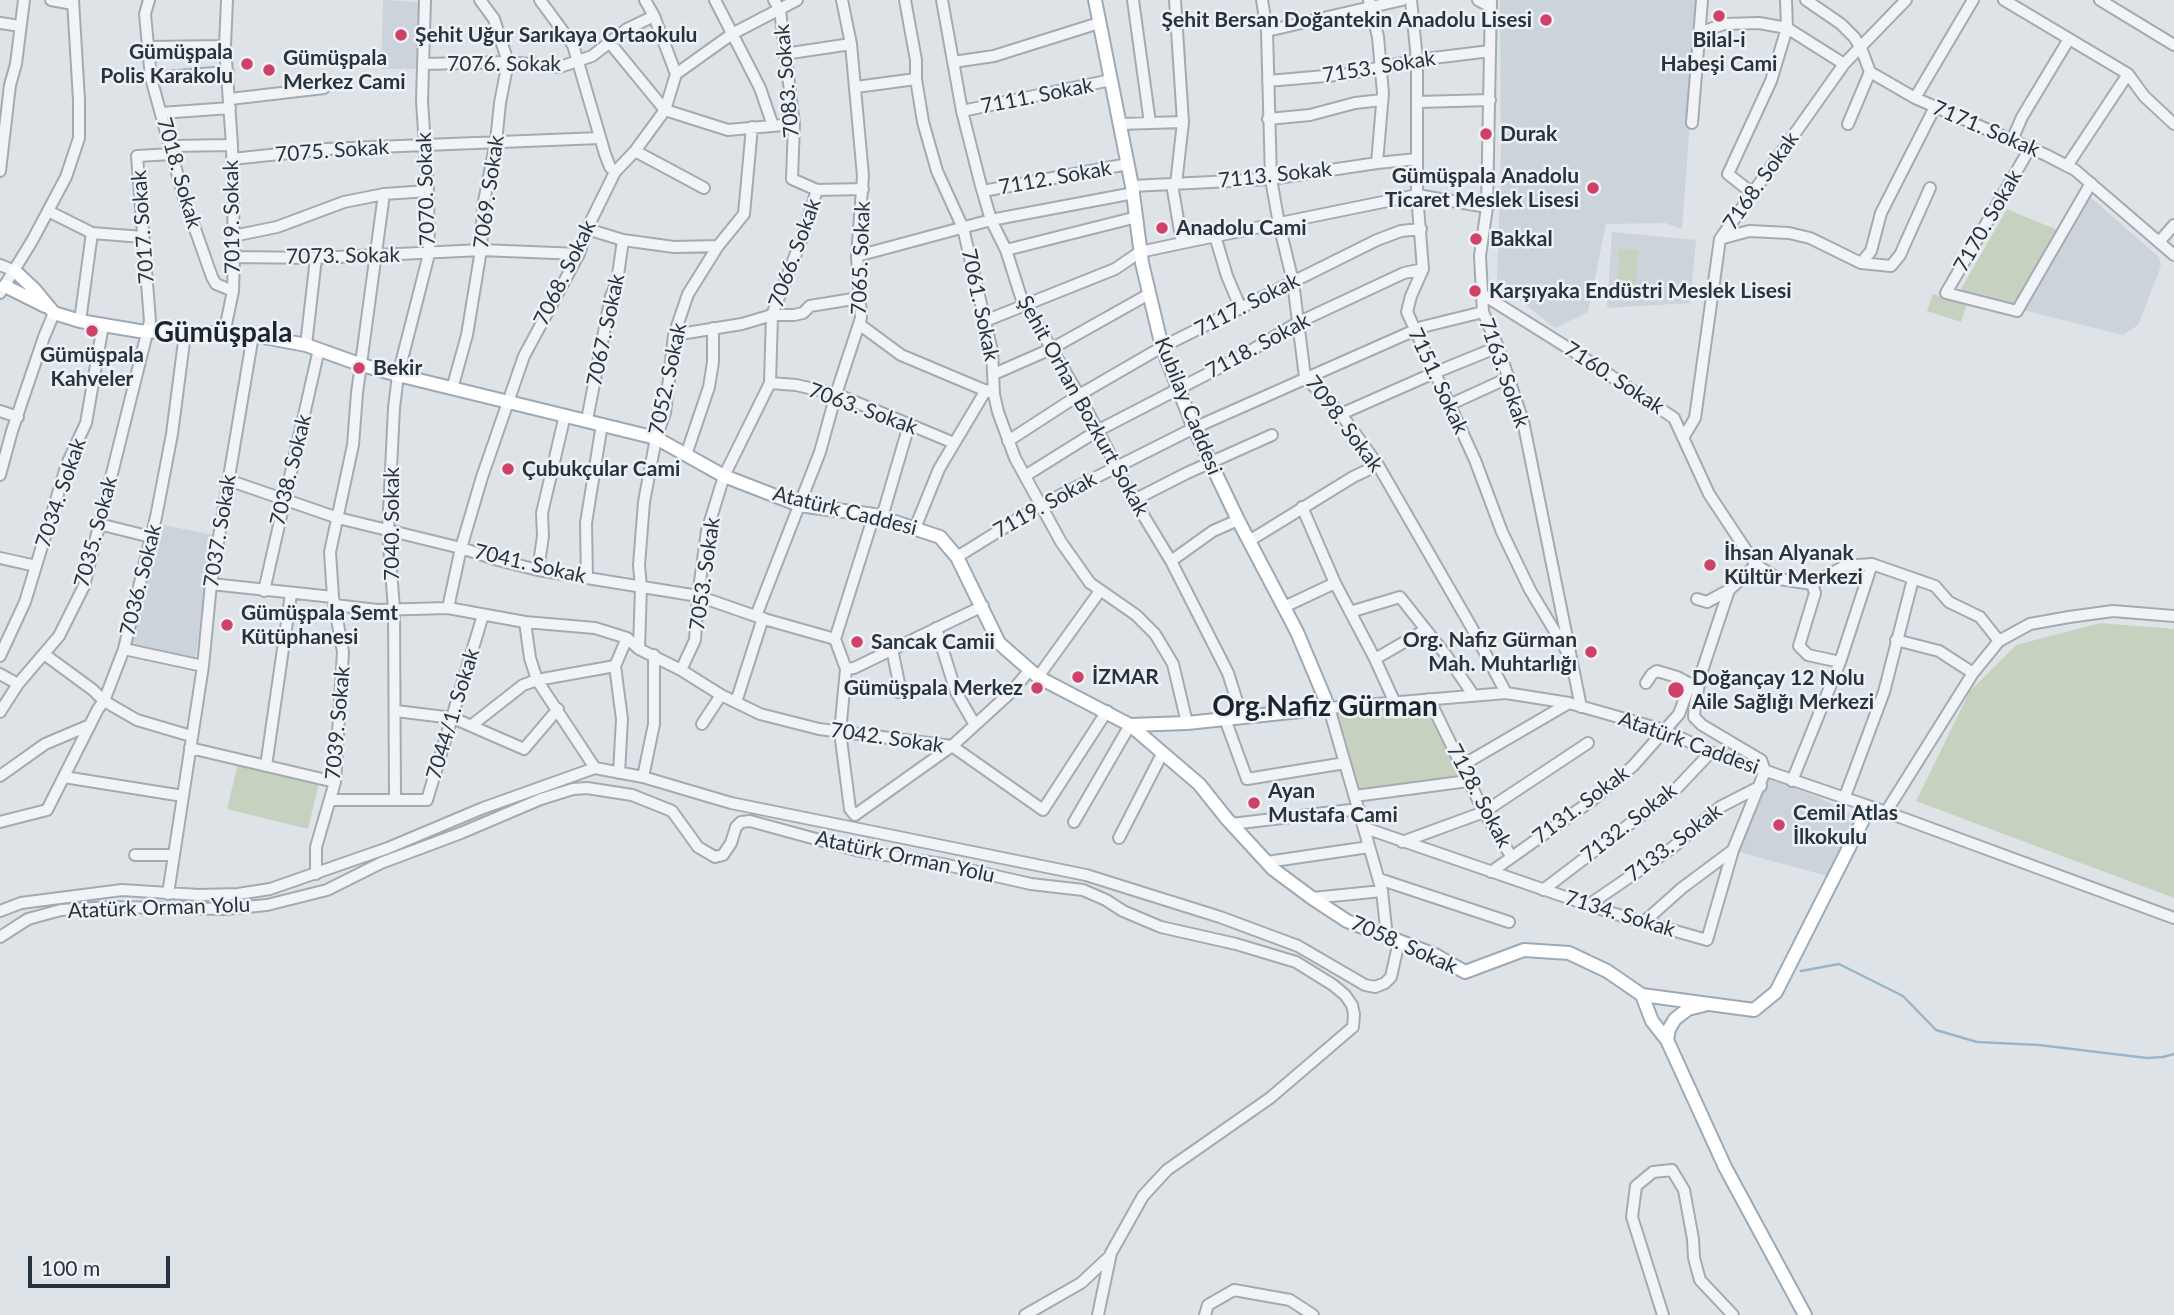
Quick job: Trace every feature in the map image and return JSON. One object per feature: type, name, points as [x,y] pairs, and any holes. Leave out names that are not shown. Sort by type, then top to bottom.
[{"type":"main road","name":"Kubilay Caddesi","points":[[1095,0],[1133,189],[1140,252],[1162,347],[1210,463],[1284,607],[1329,708]]},
{"type":"main road","points":[[15,271],[51,310]]},
{"type":"main road","name":"Atatürk Caddesi","points":[[3,290],[79,321],[146,332],[253,335],[306,345],[398,375],[656,438],[724,476],[799,505],[878,516],[940,537],[957,557],[999,643],[1034,674],[1130,725],[1187,723],[1329,708]]},
{"type":"main road","name":"7058. Sokak","points":[[1130,725],[1199,784],[1266,862],[1312,898],[1348,921],[1435,955],[1465,972],[1524,950],[1569,953],[1607,971],[1642,995],[1754,1010],[1776,992],[1869,808]]},
{"type":"main road","points":[[1642,995],[1652,1021],[1667,1040],[1725,1167],[1805,1315]]},
{"type":"main road","points":[[1652,1021],[1657,1005],[1683,1000]]},
{"type":"main road","points":[[1667,1040],[1669,1028],[1681,1013],[1712,1004]]},
{"type":"street","points":[[0,172],[5,84],[16,64],[24,0]]},
{"type":"street","points":[[3,290],[66,177],[79,138],[73,2],[51,0]]},
{"type":"street","name":"7018. Sokak","points":[[149,0],[145,15],[151,78],[184,198],[212,278],[216,284],[233,291]]},
{"type":"street","name":"7019. Sokak","points":[[224,334],[233,291],[234,257],[232,145],[225,46],[226,0]]},
{"type":"street","name":"7070. Sokak","points":[[398,375],[429,254],[422,102],[425,0]]},
{"type":"street","name":"7069. Sokak","points":[[452,389],[467,335],[481,250],[483,206],[508,62],[494,19],[480,0]]},
{"type":"street","points":[[540,0],[573,45],[600,138],[610,167],[615,172]]},
{"type":"street","points":[[645,0],[654,16],[676,74],[732,34],[797,0]]},
{"type":"street","points":[[715,0],[760,88],[773,125]]},
{"type":"street","name":"7083. Sokak","points":[[774,0],[780,10],[794,124],[792,179],[817,190]]},
{"type":"street","name":"7065. Sokak","points":[[736,702],[760,617],[820,452],[861,318],[858,256],[863,189],[856,87],[842,0]]},
{"type":"street","name":"7061. Sokak","points":[[905,0],[916,60],[916,79],[923,122],[937,171],[963,228],[985,321],[994,374],[990,392],[1008,441],[1039,506],[1090,583],[1136,615],[1160,641],[1173,664],[1187,723]]},
{"type":"street","name":"Şehit Orhan Bozkurt Sokak","points":[[942,0],[962,111],[991,220],[1006,250],[1026,304],[1134,500],[1171,561],[1228,673],[1242,717]]},
{"type":"street","points":[[1133,0],[1150,123]]},
{"type":"street","points":[[1175,0],[1183,122],[1174,184],[1182,243]]},
{"type":"street","name":"7098. Sokak","points":[[1262,0],[1267,31],[1271,178],[1293,282],[1305,377],[1341,415],[1378,466],[1472,628],[1506,693]]},
{"type":"street","points":[[1267,31],[1370,4],[1402,0]]},
{"type":"street","name":"7151. Sokak","points":[[1411,0],[1417,60],[1417,195],[1423,269],[1407,312],[1475,460],[1502,532],[1530,590],[1570,658]]},
{"type":"street","name":"7163. Sokak","points":[[1478,0],[1491,3],[1487,207],[1480,256],[1483,312],[1523,421],[1581,707]]},
{"type":"street","points":[[1692,123],[1702,0]]},
{"type":"street","points":[[1752,193],[1728,174],[1771,81],[1787,28],[1786,0]]},
{"type":"street","points":[[1806,0],[1841,23],[1861,48],[1870,72],[1848,124]]},
{"type":"street","name":"7168. Sokak","points":[[1683,438],[1695,418],[1720,239],[1844,64],[1906,0]]},
{"type":"street","points":[[1915,98],[1973,0]]},
{"type":"street","points":[[2004,0],[2128,75],[2144,96],[2174,124]]},
{"type":"street","points":[[2100,0],[2174,45]]},
{"type":"street","points":[[1370,4],[1381,68],[1382,100],[1377,163]]},
{"type":"street","name":"7076. Sokak","points":[[424,64],[508,62],[559,67],[592,56],[627,29],[654,16]]},
{"type":"street","points":[[0,23],[20,26]]},
{"type":"street","points":[[953,62],[994,56],[1099,23]]},
{"type":"street","points":[[1699,33],[1724,24],[1759,23],[1787,28],[1844,64]]},
{"type":"street","name":"7170. Sokak","points":[[2012,140],[2022,117],[2069,38]]},
{"type":"street","points":[[610,43],[665,110],[728,130],[794,124]]},
{"type":"street","points":[[784,54],[851,44]]},
{"type":"street","points":[[147,47],[225,46]]},
{"type":"street","name":"7153. Sokak","points":[[1268,81],[1348,74],[1417,60],[1490,51]]},
{"type":"street","points":[[151,78],[228,72]]},
{"type":"street","name":"7171. Sokak","points":[[1870,72],[1915,98],[2067,166],[2091,183],[2174,255]]},
{"type":"street","name":"7068. Sokak","points":[[448,608],[461,548],[482,477],[524,356],[579,254],[587,229],[615,172],[635,151],[665,110],[676,74]]},
{"type":"street","points":[[2067,166],[2128,75]]},
{"type":"street","points":[[856,87],[916,79]]},
{"type":"street","name":"7111. Sokak","points":[[962,111],[1111,80]]},
{"type":"street","points":[[161,113],[324,89]]},
{"type":"street","points":[[1268,119],[1310,115],[1355,103],[1382,100]]},
{"type":"street","points":[[1418,102],[1490,100]]},
{"type":"street","points":[[1861,262],[1871,251],[1881,213],[1935,107]]},
{"type":"street","points":[[1119,124],[1183,122]]},
{"type":"street","name":"7052. Sokak","points":[[639,649],[639,565],[644,502],[656,438],[665,413],[674,335],[688,294],[718,246],[744,214],[752,127]]},
{"type":"street","name":"7075. Sokak","points":[[232,159],[326,149],[600,138]]},
{"type":"street","points":[[171,150],[232,145]]},
{"type":"street","name":"7170. Sokak","points":[[2030,148],[1946,293],[2017,311],[2091,183]]},
{"type":"street","name":"7017. Sokak","points":[[146,332],[150,321],[138,156],[171,150]]},
{"type":"street","points":[[635,151],[704,188]]},
{"type":"street","name":"7113. Sokak","points":[[858,256],[991,220],[1133,189],[1271,178],[1417,159]]},
{"type":"street","name":"7112. Sokak","points":[[983,191],[1128,164]]},
{"type":"street","points":[[1720,239],[1749,231],[1789,233],[1810,239],[1861,262],[1891,265],[1900,255],[1930,188]]},
{"type":"street","name":"7066. Sokak","points":[[724,476],[770,383],[772,315],[802,238],[817,190],[863,189]]},
{"type":"street","points":[[233,236],[277,227],[344,202],[384,194],[428,191]]},
{"type":"street","name":"7039. Sokak","points":[[316,874],[316,847],[335,782],[343,652],[334,601],[330,552],[353,445],[384,194]]},
{"type":"street","points":[[985,321],[1115,269],[1140,252],[1417,195],[1487,207]]},
{"type":"street","points":[[48,211],[92,233],[143,237]]},
{"type":"street","points":[[1006,250],[1137,217]]},
{"type":"street","points":[[2159,242],[2174,225]]},
{"type":"street","points":[[587,229],[623,240],[674,247],[718,246]]},
{"type":"street","name":"7117. Sokak","points":[[1008,441],[1162,347],[1377,240],[1401,231],[1421,229]]},
{"type":"street","points":[[79,321],[92,233]]},
{"type":"street","points":[[1215,236],[1227,276],[1241,309]]},
{"type":"street","name":"7067. Sokak","points":[[587,420],[611,296],[617,282],[623,240]]},
{"type":"street","name":"7073. Sokak","points":[[234,257],[316,258],[481,250],[579,254]]},
{"type":"street","points":[[306,345],[316,258]]},
{"type":"street","points":[[0,265],[15,271]]},
{"type":"street","name":"7118. Sokak","points":[[1025,476],[1097,431],[1242,356],[1297,323],[1404,272],[1423,269]]},
{"type":"street","points":[[994,374],[1051,349],[1149,294]]},
{"type":"street","name":"7160. Sokak","points":[[1482,294],[1581,355],[1674,418],[1709,494],[1756,565]]},
{"type":"street","points":[[674,335],[742,324],[772,315],[794,315],[803,313],[810,306],[859,298]]},
{"type":"street","points":[[0,475],[51,310]]},
{"type":"street","name":"7119. Sokak","points":[[957,557],[1039,506],[1194,428],[1414,331],[1483,312]]},
{"type":"street","points":[[859,324],[901,355],[990,392],[939,469],[915,528]]},
{"type":"street","name":"7034. Sokak","points":[[0,656],[25,602],[67,464],[86,423],[103,325]]},
{"type":"street","points":[[686,455],[709,387],[713,362],[713,328]]},
{"type":"street","name":"7035. Sokak","points":[[0,712],[18,684],[59,635],[84,586],[146,332]]},
{"type":"street","name":"7036. Sokak","points":[[0,821],[47,810],[104,701],[124,649],[172,434],[185,334]]},
{"type":"street","name":"7037. Sokak","points":[[168,894],[204,666],[211,584],[253,335]]},
{"type":"street","points":[[1341,415],[1498,347]]},
{"type":"street","name":"7038. Sokak","points":[[264,590],[320,349]]},
{"type":"street","name":"7040. Sokak","points":[[395,800],[394,609],[388,531],[398,375]]},
{"type":"street","points":[[1449,405],[1508,378]]},
{"type":"street","name":"7063. Sokak","points":[[770,383],[796,385],[836,394],[954,443]]},
{"type":"street","points":[[0,411],[18,416]]},
{"type":"street","points":[[538,570],[543,536],[542,513],[565,415]]},
{"type":"street","points":[[587,578],[586,523],[602,424]]},
{"type":"street","points":[[855,821],[850,809],[840,732],[846,669],[835,639],[909,425]]},
{"type":"street","points":[[1134,500],[1272,435]]},
{"type":"street","points":[[1249,541],[1353,477],[1378,466]]},
{"type":"street","name":"7053. Sokak","points":[[681,670],[695,640],[707,531],[724,476]]},
{"type":"street","name":"7041. Sokak","points":[[228,480],[338,518],[461,548],[498,560],[538,570],[698,596],[835,639]]},
{"type":"street","points":[[1302,507],[1335,583],[1395,703]]},
{"type":"street","points":[[1171,561],[1213,531],[1238,520]]},
{"type":"street","points":[[99,524],[151,537]]},
{"type":"street","points":[[0,558],[36,566]]},
{"type":"street","points":[[1792,781],[1840,662],[1872,564]]},
{"type":"street","points":[[1697,599],[1707,602],[1728,590],[1756,565],[1779,579],[1812,584],[1846,566],[1872,564],[1935,586],[1949,602],[1980,617],[1999,641]]},
{"type":"street","points":[[1844,799],[1884,692],[1913,579]]},
{"type":"street","points":[[1284,607],[1335,583]]},
{"type":"street","name":"7042. Sokak","points":[[211,584],[394,609],[448,608],[525,622],[595,628],[627,638],[639,649],[760,714],[819,729],[952,746],[1043,810],[1107,711]]},
{"type":"street","points":[[1812,584],[1815,593],[1799,646],[1808,655],[1840,662]]},
{"type":"street","points":[[1728,590],[1701,674],[1694,717],[1702,725],[1761,760],[1765,771]]},
{"type":"street","points":[[855,821],[952,746],[1034,674],[1100,591]]},
{"type":"street","points":[[266,765],[291,594]]},
{"type":"street","points":[[1350,612],[1400,597],[1446,655],[1474,696]]},
{"type":"street","points":[[846,669],[854,668],[983,606]]},
{"type":"street","points":[[1886,812],[1973,673],[1999,641],[2030,624],[2069,617],[2113,611],[2174,616]]},
{"type":"street","name":"7044/1. Sokak","points":[[330,800],[427,800],[483,615]]},
{"type":"street","points":[[525,622],[530,658],[537,680],[595,768]]},
{"type":"street","points":[[936,628],[956,692],[975,725]]},
{"type":"street","points":[[1375,659],[1425,630]]},
{"type":"street","points":[[619,773],[622,719],[615,666],[627,638]]},
{"type":"street","points":[[1896,640],[1939,651],[1973,673]]},
{"type":"street","points":[[124,649],[204,666]]},
{"type":"street","points":[[892,649],[899,682],[898,692]]},
{"type":"street","points":[[44,654],[104,701],[137,720],[190,742],[335,782]]},
{"type":"street","points":[[643,777],[654,724],[653,655]]},
{"type":"street","points":[[472,725],[523,685],[615,666]]},
{"type":"street","name":"7131. Sokak","points":[[1491,872],[1595,798],[1633,766],[1679,714],[1690,684],[1678,677],[1657,671],[1646,683]]},
{"type":"street","points":[[0,674],[18,684]]},
{"type":"street","name":"Atatürk Caddesi","points":[[1329,708],[1506,693],[1569,703],[1664,730],[1711,752],[1886,812],[2174,918]]},
{"type":"street","points":[[702,724],[721,695]]},
{"type":"street","name":"7128. Sokak","points":[[1429,699],[1484,812],[1511,856]]},
{"type":"street","points":[[1461,766],[1569,703]]},
{"type":"street","points":[[0,911],[21,903],[122,890],[168,894],[239,894],[270,889],[388,848],[522,793],[595,768],[643,777],[730,803],[855,821],[1098,879],[1220,917],[1298,946],[1365,985],[1375,986],[1385,983],[1391,977],[1393,939],[1365,828],[1329,708]]},
{"type":"street","points":[[396,711],[453,718],[524,749],[558,709]]},
{"type":"street","points":[[1225,719],[1247,779],[1345,763]]},
{"type":"street","points":[[1074,822],[1130,725]]},
{"type":"street","points":[[0,776],[45,744],[89,726]]},
{"type":"street","points":[[1402,842],[1484,812],[1588,743]]},
{"type":"street","name":"7132. Sokak","points":[[1543,890],[1677,788],[1711,752]]},
{"type":"street","points":[[1119,838],[1162,754]]},
{"type":"street","name":"7134. Sokak","points":[[1365,828],[1612,913],[1707,940],[1733,850],[1765,771]]},
{"type":"street","points":[[64,777],[183,796]]},
{"type":"street","points":[[1355,796],[1468,781]]},
{"type":"street","name":"7133. Sokak","points":[[1590,904],[1672,848],[1720,807],[1761,786]]},
{"type":"street","name":"Atatürk Orman Yolu","points":[[0,937],[28,919],[61,910],[110,907],[224,909],[267,905],[327,890],[381,863],[541,799],[573,789],[587,788],[632,795],[672,811],[698,847],[715,857],[723,855],[731,844],[736,827],[741,822],[750,821],[856,850],[947,865],[1031,884],[1083,890],[1161,927],[1236,944],[1296,962],[1345,995],[1354,1014],[1353,1027],[1270,1098],[1167,1170],[1143,1196],[1110,1256],[1098,1315]]},
{"type":"street","points":[[1231,824],[1359,808]]},
{"type":"street","points":[[1266,862],[1369,847]]},
{"type":"street","points":[[1645,922],[1682,888],[1733,850]]},
{"type":"street","points":[[135,855],[173,855]]},
{"type":"street","points":[[1379,879],[1509,922]]},
{"type":"street","points":[[1312,898],[1382,891]]},
{"type":"street","points":[[1663,1315],[1632,1217],[1636,1186],[1653,1172],[1672,1170],[1685,1191],[1694,1258],[1700,1280],[1733,1315]]},
{"type":"street","points":[[1026,1315],[1081,1283],[1110,1256]]},
{"type":"street","points":[[1205,1315],[1208,1305],[1234,1290],[1290,1300],[1313,1315]]},
{"type":"shaded area","name":"Şehit Uğur Sarıkaya Ortaokulu","points":[[383,0],[422,2],[419,69],[381,69]]},
{"type":"shaded area","name":"Gümüşpala Anadolu Ticaret Meslek Lisesi","points":[[1500,0],[1699,0],[1682,229],[1665,223],[1606,224],[1588,312],[1555,328],[1497,282],[1501,152]]},
{"type":"shaded area","points":[[2089,196],[2159,257],[2161,266],[2138,325],[2123,335],[2023,310]]},
{"type":"shaded area","points":[[1612,232],[1696,240],[1690,303],[1607,308]]},
{"type":"shaded area","points":[[159,524],[213,535],[195,659],[131,647]]},
{"type":"shaded area","points":[[1767,778],[1818,797],[1855,816],[1831,877],[1739,852]]},
{"type":"green space","points":[[2007,209],[2057,230],[2015,308],[1957,296]]},
{"type":"green space","points":[[1619,249],[1638,250],[1636,291],[1617,291]]},
{"type":"green space","points":[[1933,294],[1967,304],[1961,322],[1927,311]]},
{"type":"green space","points":[[2100,623],[2174,629],[2174,898],[1916,801],[1970,691],[2016,645]]},
{"type":"green space","points":[[1429,704],[1463,776],[1358,790],[1336,713]]},
{"type":"green space","points":[[238,763],[319,783],[308,829],[227,809]]},
{"type":"waterway","points":[[1801,971],[1839,964],[1903,996],[1936,1030],[1977,1042],[2039,1045],[2147,1058],[2174,1054]]},
{"type":"place","name":"Bilal-i Habeşi Cami","points":[[1719,16]]},
{"type":"place","name":"Şehit Bersan Doğantekin Anadolu Lisesi","points":[[1546,20]]},
{"type":"place","name":"Şehit Uğur Sarıkaya Ortaokulu","points":[[401,35]]},
{"type":"place","name":"Gümüşpala Polis Karakolu","points":[[247,64]]},
{"type":"place","name":"Gümüşpala Merkez Cami","points":[[269,70]]},
{"type":"place","name":"Durak","points":[[1486,134]]},
{"type":"place","name":"Gümüşpala Anadolu Ticaret Meslek Lisesi","points":[[1593,188]]},
{"type":"place","name":"Anadolu Cami","points":[[1162,228]]},
{"type":"place","name":"Bakkal","points":[[1476,239]]},
{"type":"place","name":"Karşıyaka Endüstri Meslek Lisesi","points":[[1475,291]]},
{"type":"place","name":"Gümüşpala Kahveler","points":[[92,331]]},
{"type":"place","name":"Bekir","points":[[359,368]]},
{"type":"place","name":"Çubukçular Cami","points":[[508,469]]},
{"type":"place","name":"İhsan Alyanak Kültür Merkezi","points":[[1710,565]]},
{"type":"place","name":"Gümüşpala Semt Kütüphanesi","points":[[227,625]]},
{"type":"place","name":"Sancak Camii","points":[[857,642]]},
{"type":"place","name":"Org. Nafiz Gürman Mah. Muhtarlığı","points":[[1591,652]]},
{"type":"place","name":"İZMAR","points":[[1078,677]]},
{"type":"place","name":"Gümüşpala Merkez","points":[[1037,688]]},
{"type":"place","name":"Doğançay 12 Nolu Aile Sağlığı Merkezi","points":[[1676,690]]},
{"type":"place","name":"Ayan Mustafa Cami","points":[[1254,803]]},
{"type":"place","name":"Cemil Atlas İlkokulu","points":[[1779,825]]},
{"type":"district","name":"Gümüşpala","points":[[223,333]]},
{"type":"district","name":"Org.Nafiz Gürman","points":[[1325,707]]}]
